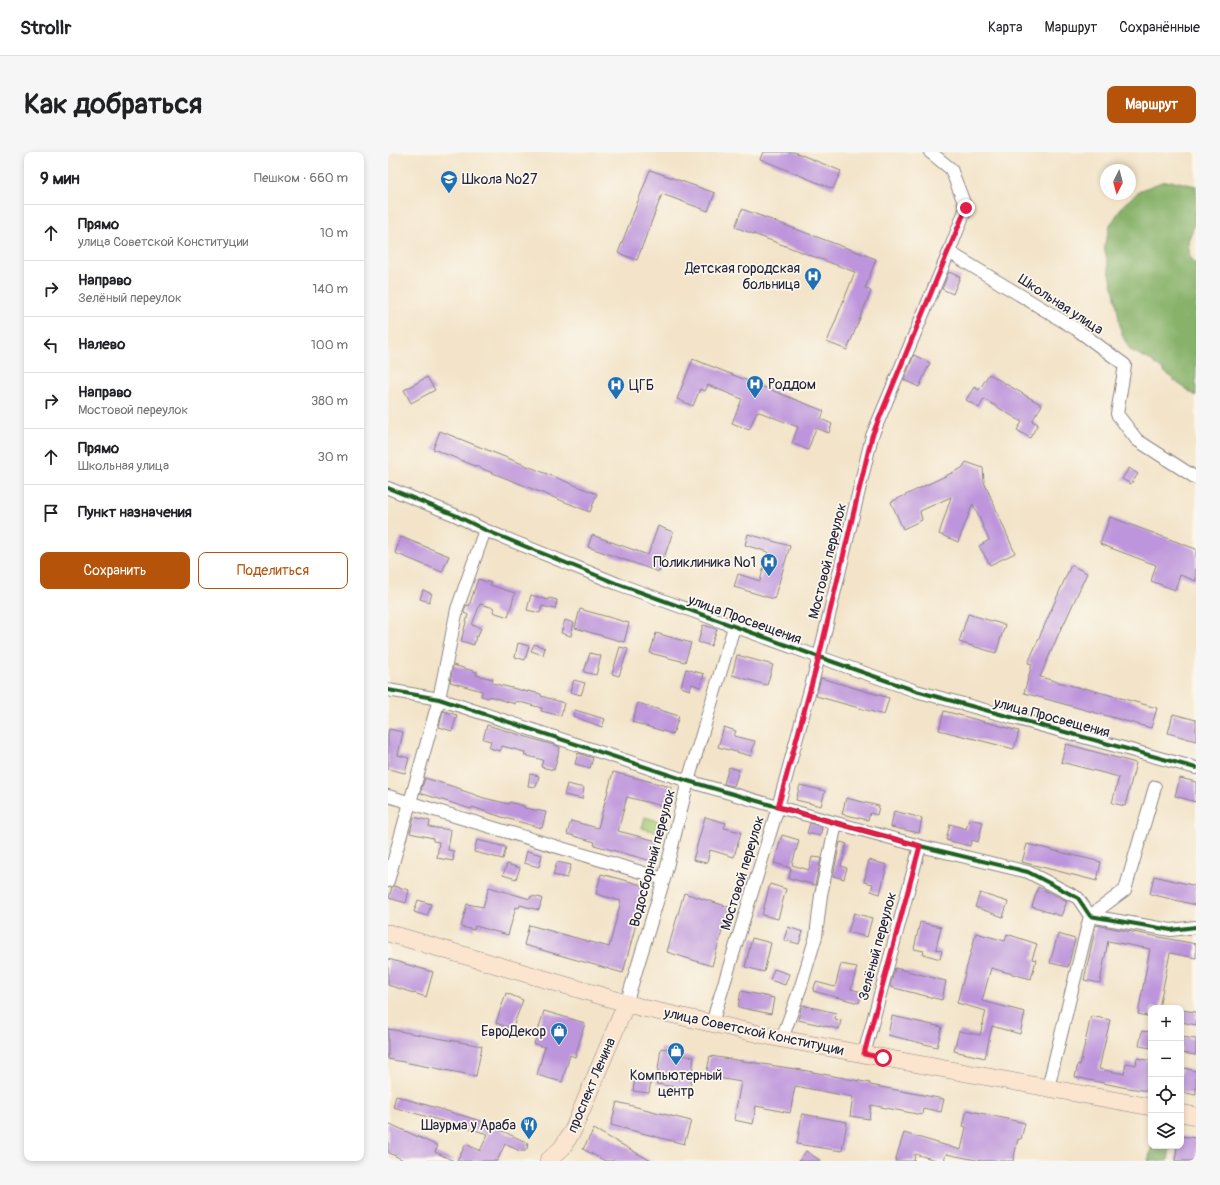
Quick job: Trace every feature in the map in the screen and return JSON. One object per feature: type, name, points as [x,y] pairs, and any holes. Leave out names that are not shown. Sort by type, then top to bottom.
[{"type":"main road","name":"улица Советской Конституции","points":[[388,933],[626,1004],[782,1039],[1148,1106]]},
{"type":"main road","name":"проспект Ленина","points":[[548,1161],[562,1148],[573,1130],[626,1004]]},
{"type":"main road","points":[[1184,1114],[1196,1116]]},
{"type":"street","points":[[930,152],[951,169],[966,208],[949,252]]},
{"type":"street","name":"Школьная улица","points":[[949,252],[1076,329],[1126,365],[1117,414],[1137,440],[1196,478]]},
{"type":"street","name":"Мостовой переулок","points":[[712,1023],[778,807],[819,657],[872,436],[949,252]]},
{"type":"street","name":"улица Просвещения","points":[[388,488],[455,515],[485,530],[618,584],[734,628],[916,691],[1196,768]]},
{"type":"street","points":[[388,881],[439,699],[457,609],[485,530]]},
{"type":"street","name":"Водосборный переулок","points":[[626,1004],[664,879],[688,780],[734,628]]},
{"type":"street","points":[[388,690],[439,699],[688,780],[778,807],[920,846],[1028,872],[1078,898],[1090,916],[1171,930],[1196,927]]},
{"type":"street","points":[[1048,1088],[1090,916],[1125,890],[1156,787]]},
{"type":"street","points":[[388,796],[664,879]]},
{"type":"street","points":[[782,1039],[801,986],[816,936],[821,895],[836,823]]},
{"type":"street","name":"Зелёный переулок","points":[[864,1054],[920,846]]},
{"type":"green space","points":[[1174,181],[1196,186],[1196,221],[1188,241],[1190,257],[1196,263],[1196,396],[1176,382],[1152,361],[1130,350],[1121,333],[1117,306],[1104,246],[1110,226],[1123,205],[1129,200],[1136,200],[1136,194],[1141,190],[1162,182]]},
{"type":"green space","points":[[645,817],[658,821],[655,832],[642,828]]},
{"type":"green space","points":[[1151,1149],[1170,1149],[1168,1161],[1148,1161]]},
{"type":"building","points":[[763,152],[794,152],[841,171],[833,189],[760,159]]},
{"type":"building","points":[[650,170],[715,193],[708,211],[662,194],[637,260],[618,253]]},
{"type":"building","points":[[742,209],[876,259],[865,288],[871,291],[847,350],[827,342],[855,272],[735,227]]},
{"type":"building","points":[[949,272],[960,277],[953,294],[942,289]]},
{"type":"building","points":[[914,355],[930,363],[919,387],[904,380]]},
{"type":"building","points":[[693,359],[824,411],[821,419],[832,424],[829,433],[816,428],[808,450],[792,443],[798,427],[757,411],[749,430],[732,423],[742,399],[708,385],[705,391],[700,389],[693,406],[677,399]]},
{"type":"building","points":[[989,374],[1042,405],[1032,421],[1038,424],[1030,438],[1017,430],[1022,422],[984,399],[979,408],[966,400],[974,387],[979,390]]},
{"type":"building","points":[[427,377],[435,390],[411,403],[404,390]]},
{"type":"building","points":[[440,431],[597,494],[590,512],[433,449]]},
{"type":"building","points":[[966,462],[983,468],[984,482],[1015,553],[990,565],[979,546],[989,540],[973,504],[958,542],[939,534],[951,497],[920,511],[922,520],[903,529],[891,502],[962,468]]},
{"type":"building","points":[[1129,468],[1138,474],[1131,484],[1122,479]]},
{"type":"building","points":[[1110,517],[1196,549],[1196,581],[1180,575],[1175,590],[1151,581],[1156,565],[1100,544]]},
{"type":"building","points":[[658,526],[673,532],[659,572],[588,547],[592,535],[648,555]]},
{"type":"building","points":[[748,534],[790,546],[774,599],[734,587],[738,574],[760,581],[768,552],[745,545]]},
{"type":"building","points":[[401,537],[449,556],[442,572],[395,553]]},
{"type":"building","points":[[1071,565],[1087,573],[1040,677],[1157,708],[1151,728],[1024,693],[1032,664],[1028,663]]},
{"type":"building","points":[[478,579],[491,583],[490,585],[515,593],[508,617],[493,612],[494,608],[480,604],[472,625],[481,628],[478,636],[476,636],[474,645],[461,641],[468,615],[464,613],[464,611],[466,605],[469,606]]},
{"type":"building","points":[[423,590],[432,594],[429,602],[420,599]]},
{"type":"building","points":[[531,595],[548,600],[549,598],[557,600],[555,609],[542,606],[540,613],[527,610]]},
{"type":"building","points":[[580,609],[629,623],[624,642],[575,628]]},
{"type":"building","points":[[968,614],[1005,625],[996,653],[959,642]]},
{"type":"building","points":[[565,620],[574,623],[571,636],[561,633]]},
{"type":"building","points":[[703,625],[717,629],[711,646],[698,642]]},
{"type":"building","points":[[656,633],[691,643],[685,662],[650,653]]},
{"type":"building","points":[[518,643],[529,646],[525,660],[515,657]]},
{"type":"building","points":[[534,644],[545,648],[543,655],[531,651]]},
{"type":"building","points":[[620,647],[628,649],[619,676],[612,674]]},
{"type":"building","points":[[590,653],[601,656],[596,675],[584,672]]},
{"type":"building","points":[[737,655],[773,665],[767,685],[732,675]]},
{"type":"building","points":[[453,665],[477,672],[476,675],[493,679],[492,683],[541,694],[541,696],[564,703],[561,716],[541,711],[542,708],[516,701],[515,704],[489,696],[489,698],[481,696],[482,691],[450,682]]},
{"type":"building","points":[[686,669],[704,674],[700,687],[692,684],[690,690],[681,687]]},
{"type":"building","points":[[821,678],[889,698],[884,715],[816,696]]},
{"type":"building","points":[[574,680],[585,683],[581,695],[570,692]]},
{"type":"building","points":[[638,703],[679,716],[673,734],[632,722]]},
{"type":"building","points":[[575,710],[605,719],[602,727],[573,716]]},
{"type":"building","points":[[443,711],[457,715],[452,731],[439,727]]},
{"type":"building","points":[[944,711],[1019,731],[1014,749],[939,730]]},
{"type":"building","points":[[1173,714],[1196,720],[1196,741],[1168,733]]},
{"type":"building","points":[[487,725],[560,747],[554,770],[541,767],[543,760],[524,755],[525,752],[502,746],[500,751],[489,748],[491,741],[483,739]]},
{"type":"building","points":[[724,727],[736,731],[734,736],[755,741],[751,756],[718,747]]},
{"type":"building","points":[[389,729],[403,732],[398,755],[409,758],[405,773],[388,769]]},
{"type":"building","points":[[1066,744],[1136,763],[1125,806],[1112,803],[1119,777],[1061,762]]},
{"type":"building","points":[[578,753],[593,758],[590,768],[575,764]]},
{"type":"building","points":[[729,767],[739,770],[734,786],[724,784]]},
{"type":"building","points":[[613,772],[671,787],[666,807],[627,797],[618,831],[657,841],[652,861],[594,845],[595,842],[567,834],[571,821],[598,828]]},
{"type":"building","points":[[530,774],[539,776],[536,787],[528,786]]},
{"type":"building","points":[[425,778],[484,798],[509,804],[509,802],[524,806],[524,808],[546,812],[542,828],[472,807],[471,809],[420,793]]},
{"type":"building","points":[[1180,778],[1196,782],[1196,802],[1175,796]]},
{"type":"building","points":[[567,784],[584,788],[582,799],[564,795]]},
{"type":"building","points":[[800,785],[825,791],[821,806],[796,800]]},
{"type":"building","points":[[846,798],[879,806],[877,815],[870,813],[868,820],[842,814]]},
{"type":"building","points":[[894,811],[922,818],[919,833],[891,827]]},
{"type":"building","points":[[414,817],[430,821],[429,827],[451,830],[448,850],[454,851],[453,861],[437,858],[439,842],[433,841],[433,838],[410,833]]},
{"type":"building","points":[[705,817],[726,823],[724,828],[741,832],[734,857],[710,850],[707,863],[693,860]]},
{"type":"building","points":[[969,819],[983,822],[978,842],[972,840],[970,846],[946,840],[950,824],[966,829]]},
{"type":"building","points":[[810,823],[822,827],[820,836],[807,833]]},
{"type":"building","points":[[782,835],[799,840],[792,865],[809,870],[812,857],[821,858],[815,885],[789,878],[791,868],[774,863]]},
{"type":"building","points":[[477,840],[506,847],[503,859],[474,852]]},
{"type":"building","points":[[840,842],[847,844],[841,866],[847,868],[844,879],[833,876]]},
{"type":"building","points":[[1027,844],[1101,862],[1097,881],[1022,862]]},
{"type":"building","points":[[527,851],[542,855],[539,867],[524,863]]},
{"type":"building","points":[[869,860],[887,865],[880,894],[871,891],[873,884],[864,882]]},
{"type":"building","points":[[557,862],[571,865],[567,878],[553,875]]},
{"type":"building","points":[[507,864],[520,868],[516,879],[503,875]]},
{"type":"building","points":[[601,874],[646,886],[623,973],[524,945],[529,925],[609,947],[621,901],[596,894]]},
{"type":"building","points":[[1154,876],[1196,886],[1196,905],[1150,894]]},
{"type":"building","points":[[770,884],[786,889],[778,919],[762,915]]},
{"type":"building","points":[[394,886],[409,890],[406,903],[389,898],[392,887]]},
{"type":"building","points":[[489,887],[530,899],[531,896],[542,898],[539,910],[520,905],[519,908],[516,907],[508,935],[475,926],[474,930],[461,927],[467,904],[483,907]]},
{"type":"building","points":[[1038,887],[1067,901],[1061,916],[1032,907]]},
{"type":"building","points":[[684,893],[729,907],[712,966],[667,952]]},
{"type":"building","points":[[980,893],[1008,902],[1003,917],[975,907]]},
{"type":"building","points":[[418,900],[431,904],[427,916],[414,912]]},
{"type":"building","points":[[854,913],[872,918],[867,937],[848,932]]},
{"type":"building","points":[[920,922],[941,927],[936,949],[942,951],[940,959],[923,954],[924,951],[914,949]]},
{"type":"building","points":[[1096,925],[1196,944],[1196,958],[1170,953],[1160,1005],[1148,1005],[1148,1016],[1138,1014],[1150,949],[1108,941],[1100,983],[1084,980]]},
{"type":"building","points":[[788,927],[803,932],[799,944],[784,940]]},
{"type":"building","points":[[976,933],[1005,941],[1007,934],[1037,944],[1032,959],[1036,960],[1031,979],[991,968],[982,1001],[1025,1012],[1020,1034],[992,1026],[985,1058],[954,1051],[959,1031],[980,1035],[986,1011],[957,1003]]},
{"type":"building","points":[[1058,934],[1075,939],[1068,967],[1050,963]]},
{"type":"building","points":[[752,938],[771,943],[764,972],[745,967]]},
{"type":"building","points":[[388,959],[433,972],[426,997],[388,985]]},
{"type":"building","points":[[841,964],[857,967],[851,989],[862,992],[859,1003],[813,991],[816,982],[835,987]]},
{"type":"building","points":[[895,968],[946,981],[942,1000],[890,987]]},
{"type":"building","points":[[774,969],[789,974],[785,985],[770,980]]},
{"type":"building","points":[[741,991],[774,998],[771,1014],[738,1007]]},
{"type":"building","points":[[506,993],[523,1000],[512,1029],[496,1023]]},
{"type":"building","points":[[802,1005],[836,1013],[835,1019],[841,1020],[839,1029],[798,1020]]},
{"type":"building","points":[[1184,1010],[1196,1012],[1196,1025],[1184,1023]]},
{"type":"building","name":"ЕвроДекор","points":[[544,1011],[585,1023],[575,1057],[570,1055],[562,1082],[537,1075],[545,1047],[534,1044]]},
{"type":"building","points":[[892,1016],[942,1027],[937,1047],[888,1035]]},
{"type":"building","points":[[1091,1016],[1110,1020],[1099,1069],[1124,1074],[1126,1063],[1136,1065],[1137,1058],[1148,1060],[1148,1091],[1075,1077],[1078,1064],[1080,1065]]},
{"type":"building","points":[[388,1029],[482,1046],[476,1076],[388,1059]]},
{"type":"building","points":[[1142,1031],[1148,1032],[1148,1048],[1139,1046]]},
{"type":"building","points":[[1184,1037],[1196,1039],[1196,1055],[1184,1053]]},
{"type":"building","name":"Компьютерный центр","points":[[661,1048],[680,1051],[679,1055],[694,1057],[690,1089],[656,1084]]},
{"type":"building","points":[[710,1056],[802,1070],[944,1099],[941,1112],[923,1108],[922,1115],[871,1105],[869,1119],[850,1116],[853,1097],[795,1086],[790,1113],[756,1106],[753,1124],[734,1120],[741,1082],[706,1076]]},
{"type":"building","points":[[1184,1068],[1196,1071],[1196,1095],[1184,1093]]},
{"type":"building","points":[[635,1078],[651,1080],[649,1093],[633,1091]]},
{"type":"building","points":[[396,1096],[501,1127],[500,1130],[528,1143],[527,1149],[525,1151],[520,1151],[505,1144],[497,1161],[457,1161],[466,1144],[480,1151],[488,1134],[393,1107]]},
{"type":"building","points":[[617,1102],[691,1121],[684,1144],[611,1125]]},
{"type":"building","points":[[967,1110],[1025,1123],[1021,1139],[1018,1139],[1013,1161],[981,1161],[946,1154],[944,1161],[939,1161],[915,1154],[914,1161],[895,1161],[904,1133],[961,1150],[966,1127],[963,1126]]},
{"type":"building","points":[[802,1114],[847,1122],[842,1151],[797,1144]]},
{"type":"building","points":[[388,1123],[438,1146],[435,1152],[454,1161],[405,1161],[388,1152]]},
{"type":"building","points":[[594,1129],[651,1161],[605,1161],[583,1149]]},
{"type":"building","points":[[1184,1136],[1196,1138],[1196,1161],[1175,1161],[1177,1149],[1184,1149]]},
{"type":"building","points":[[806,1151],[821,1161],[799,1161]]},
{"type":"cycle path","points":[[388,488],[455,515],[485,530],[618,584],[916,691],[1196,768]]},
{"type":"cycle path","points":[[388,690],[439,699],[688,781],[778,807],[920,846],[1028,872],[1078,898],[1090,916],[1171,930],[1196,927]]},
{"type":"place","name":"Школа №27","points":[[449,194]]},
{"type":"place","name":"Детская городская больница","points":[[813,291]]},
{"type":"place","name":"Роддом","points":[[755,399]]},
{"type":"place","name":"ЦГБ","points":[[616,400]]},
{"type":"place","name":"Поликлиника №1","points":[[769,577]]},
{"type":"place","name":"ЕвроДекор","points":[[559,1046]]},
{"type":"place","name":"Компьютерный центр","points":[[676,1066]]},
{"type":"place","name":"Шаурма у Араба","points":[[529,1140]]},
{"type":"route","points":[[883,1058],[864,1054],[920,846],[778,807],[819,657],[872,436],[966,208]]}]
